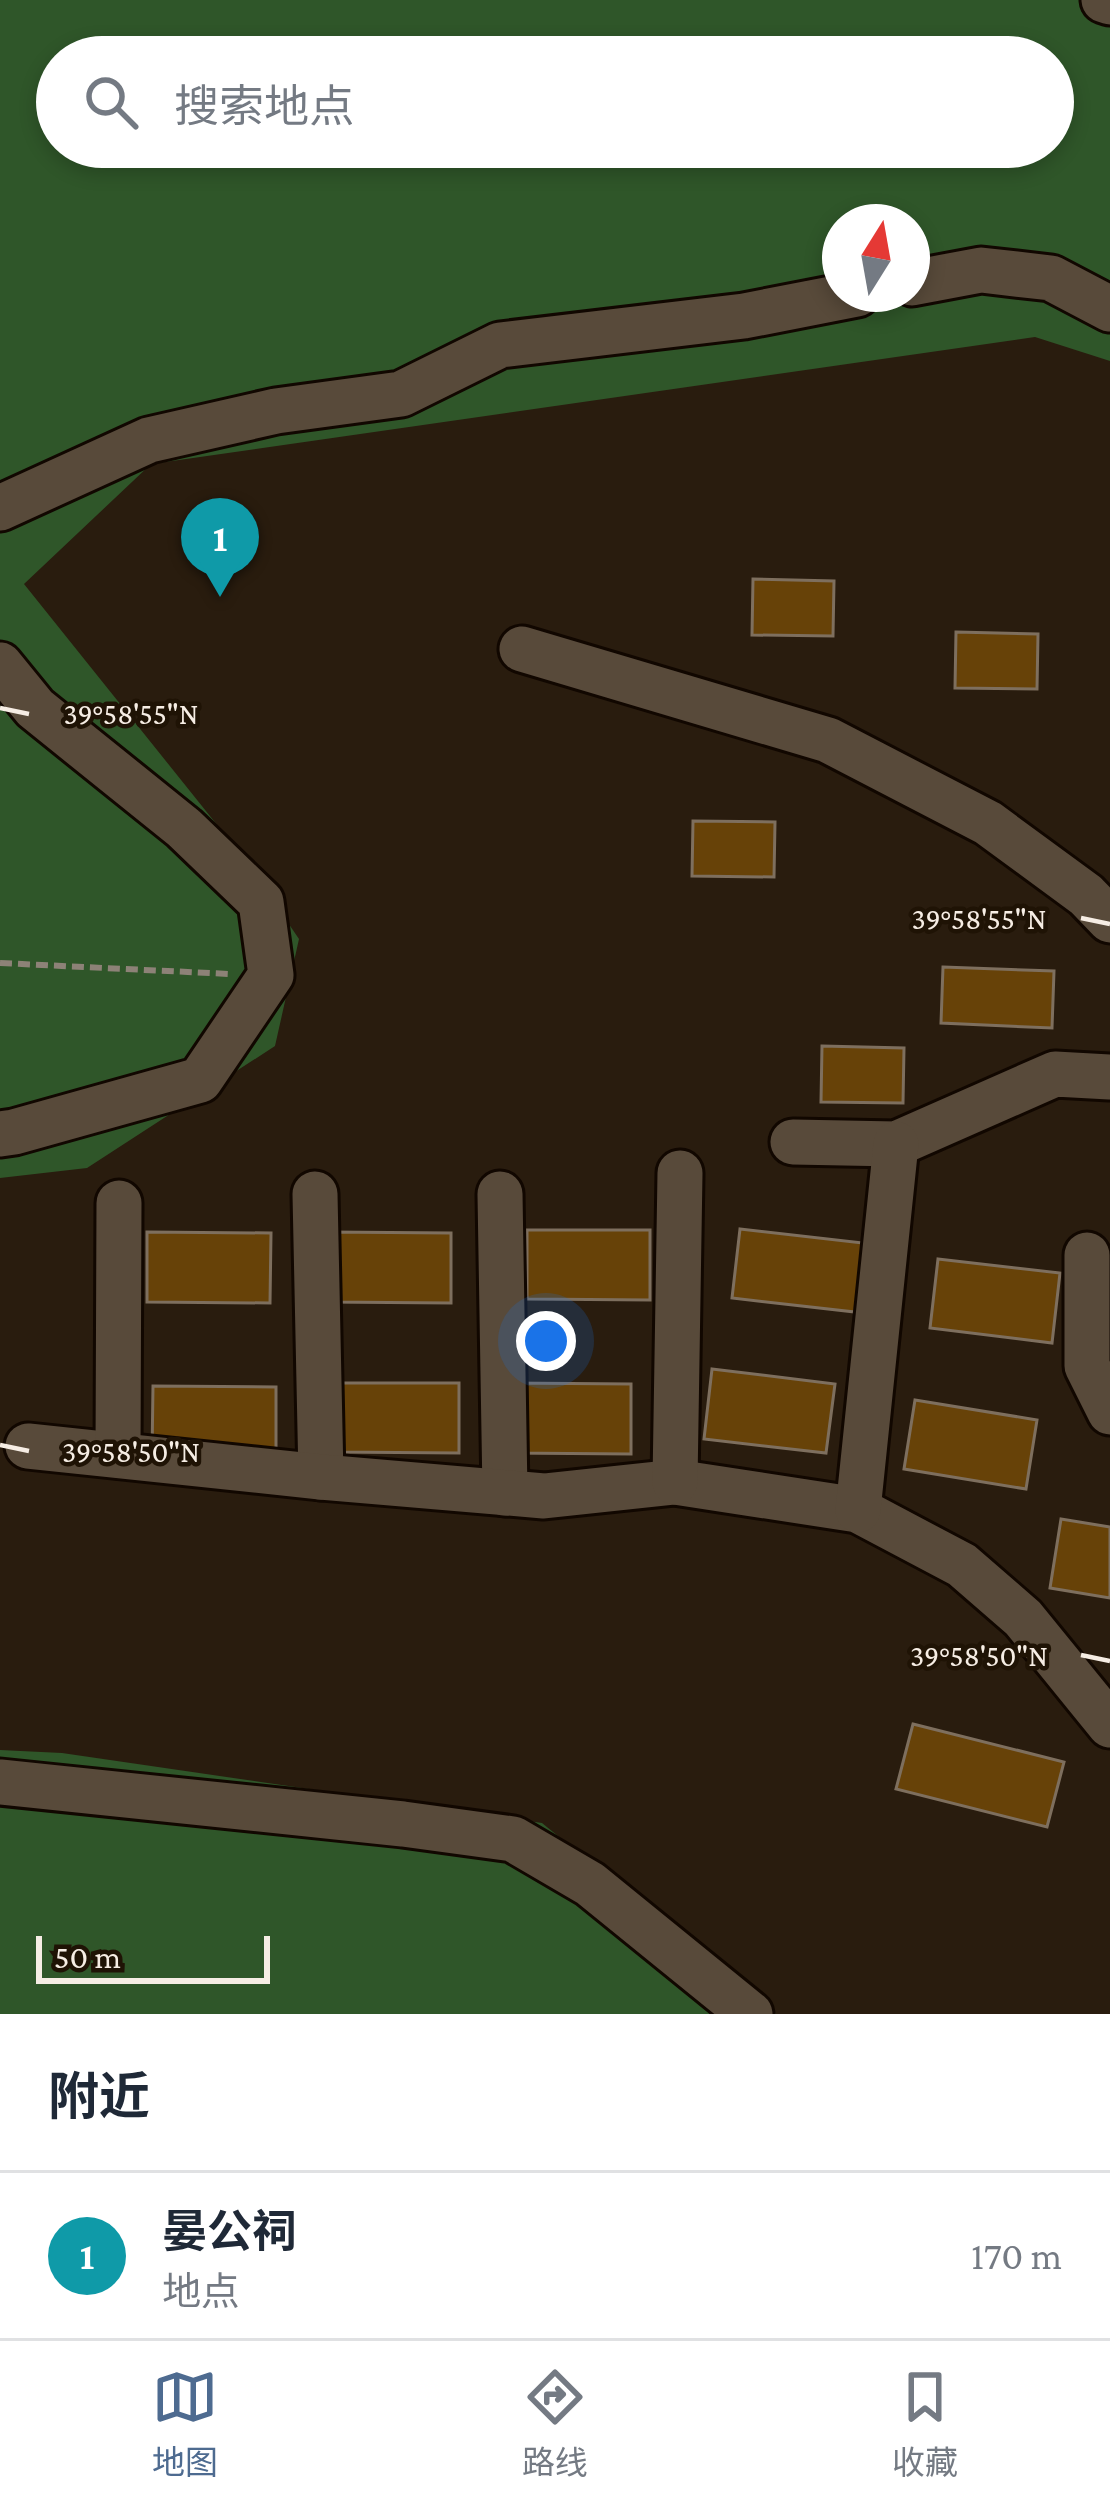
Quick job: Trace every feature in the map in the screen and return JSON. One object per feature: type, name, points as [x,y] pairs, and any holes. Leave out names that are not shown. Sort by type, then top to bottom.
[{"type":"street","points":[[930,280],[981,270],[1051,278],[1110,309]]},
{"type":"street","points":[[0,508],[149,440],[276,411],[401,394],[500,345],[744,316],[822,301]]},
{"type":"street","points":[[522,650],[827,740],[988,823],[1086,896],[1110,920]]},
{"type":"street","points":[[0,665],[34,708],[184,828],[261,902],[271,975],[200,1080],[0,1133]]},
{"type":"street","points":[[793,1142],[896,1144],[1055,1074],[1110,1077]]},
{"type":"street","points":[[858,1510],[896,1144]]},
{"type":"street","points":[[675,1482],[680,1173]]},
{"type":"street","points":[[315,1194],[322,1478]]},
{"type":"street","points":[[500,1194],[505,1493]]},
{"type":"street","points":[[118,1455],[119,1203]]},
{"type":"street","points":[[1088,1255],[1087,1366],[1110,1412]]},
{"type":"street","points":[[28,1446],[544,1496],[675,1482],[858,1510],[962,1565],[1024,1618],[1110,1725]]},
{"type":"street","points":[[0,1782],[379,1821],[513,1840],[590,1884],[750,2014]]},
{"type":"path","points":[[0,964],[271,975]]},
{"type":"green space","points":[[0,0],[1110,0],[1110,361],[1035,337],[151,464],[24,584],[246,861],[299,939],[275,1046],[87,1168],[0,1178]]},
{"type":"green space","points":[[0,1750],[62,1753],[542,1823],[776,2014],[0,2014]]},
{"type":"building","points":[[753,579],[834,581],[833,636],[752,635]]},
{"type":"building","points":[[956,632],[1038,634],[1037,689],[955,688]]},
{"type":"building","points":[[693,821],[775,822],[774,877],[692,876]]},
{"type":"building","points":[[943,967],[1054,971],[1052,1028],[941,1023]]},
{"type":"building","points":[[822,1046],[904,1048],[903,1103],[821,1102]]},
{"type":"building","points":[[740,1229],[863,1243],[855,1312],[732,1298]]},
{"type":"building","points":[[527,1230],[650,1230],[650,1300],[527,1299]]},
{"type":"building","points":[[147,1232],[271,1233],[270,1303],[147,1302]]},
{"type":"building","points":[[327,1232],[451,1233],[451,1303],[327,1302]]},
{"type":"building","points":[[938,1259],[1060,1273],[1052,1343],[930,1328]]},
{"type":"building","points":[[712,1369],[835,1384],[826,1453],[704,1439]]},
{"type":"building","points":[[336,1383],[459,1383],[459,1453],[335,1452]]},
{"type":"building","points":[[508,1383],[631,1384],[631,1454],[507,1453]]},
{"type":"building","points":[[153,1386],[276,1387],[276,1457],[152,1456]]},
{"type":"building","points":[[915,1400],[1037,1420],[1026,1489],[904,1469]]},
{"type":"building","points":[[1061,1519],[1110,1527],[1110,1598],[1050,1588]]},
{"type":"building","points":[[913,1724],[1064,1762],[1047,1827],[896,1789]]},
{"type":"place","name":"晏公祠","points":[[220,597]]}]
